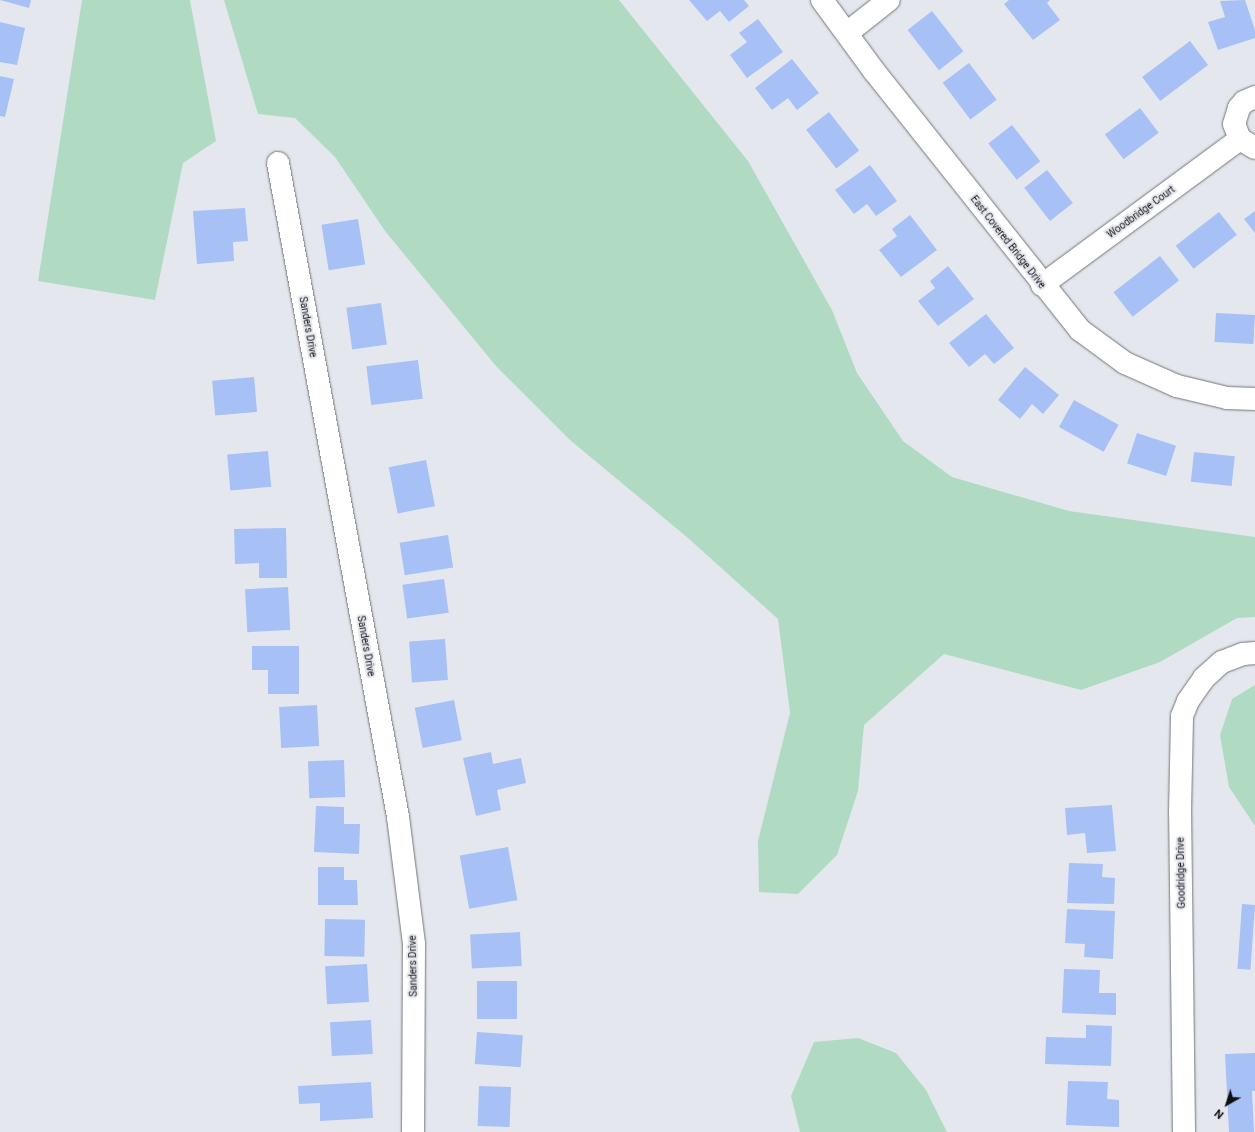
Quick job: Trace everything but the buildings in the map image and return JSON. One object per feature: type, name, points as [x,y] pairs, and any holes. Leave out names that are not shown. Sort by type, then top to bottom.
[{"type":"street","name":"East Covered Bridge Drive","points":[[822,0],[1042,285],[1080,330],[1125,363],[1177,386],[1227,398],[1255,399]]},
{"type":"street","points":[[847,33],[890,0]]},
{"type":"street","name":"Woodbridge Court","points":[[1042,285],[1248,144],[1236,132],[1235,115],[1244,102],[1255,97]]},
{"type":"street","name":"Sanders Drive","points":[[278,163],[398,817],[414,944],[413,1132]]},
{"type":"street","name":"Goodridge Drive","points":[[1184,1132],[1180,813],[1182,716],[1188,701],[1204,678],[1222,662],[1243,654],[1255,653]]},
{"type":"green space","points":[[82,0],[190,0],[216,141],[183,163],[155,300],[38,281]]},
{"type":"green space","points":[[224,0],[619,0],[748,161],[832,310],[857,373],[903,441],[952,477],[1069,511],[1255,537],[1255,617],[1237,618],[1160,662],[1081,690],[944,654],[864,725],[858,791],[837,855],[798,894],[759,892],[758,841],[790,713],[778,619],[688,538],[570,440],[496,366],[385,231],[335,157],[295,118],[258,114]]},
{"type":"green space","points":[[1255,685],[1255,826],[1229,787],[1220,735],[1232,699]]},
{"type":"green space","points":[[858,1038],[896,1053],[926,1090],[947,1132],[800,1132],[791,1096],[814,1042]]}]
